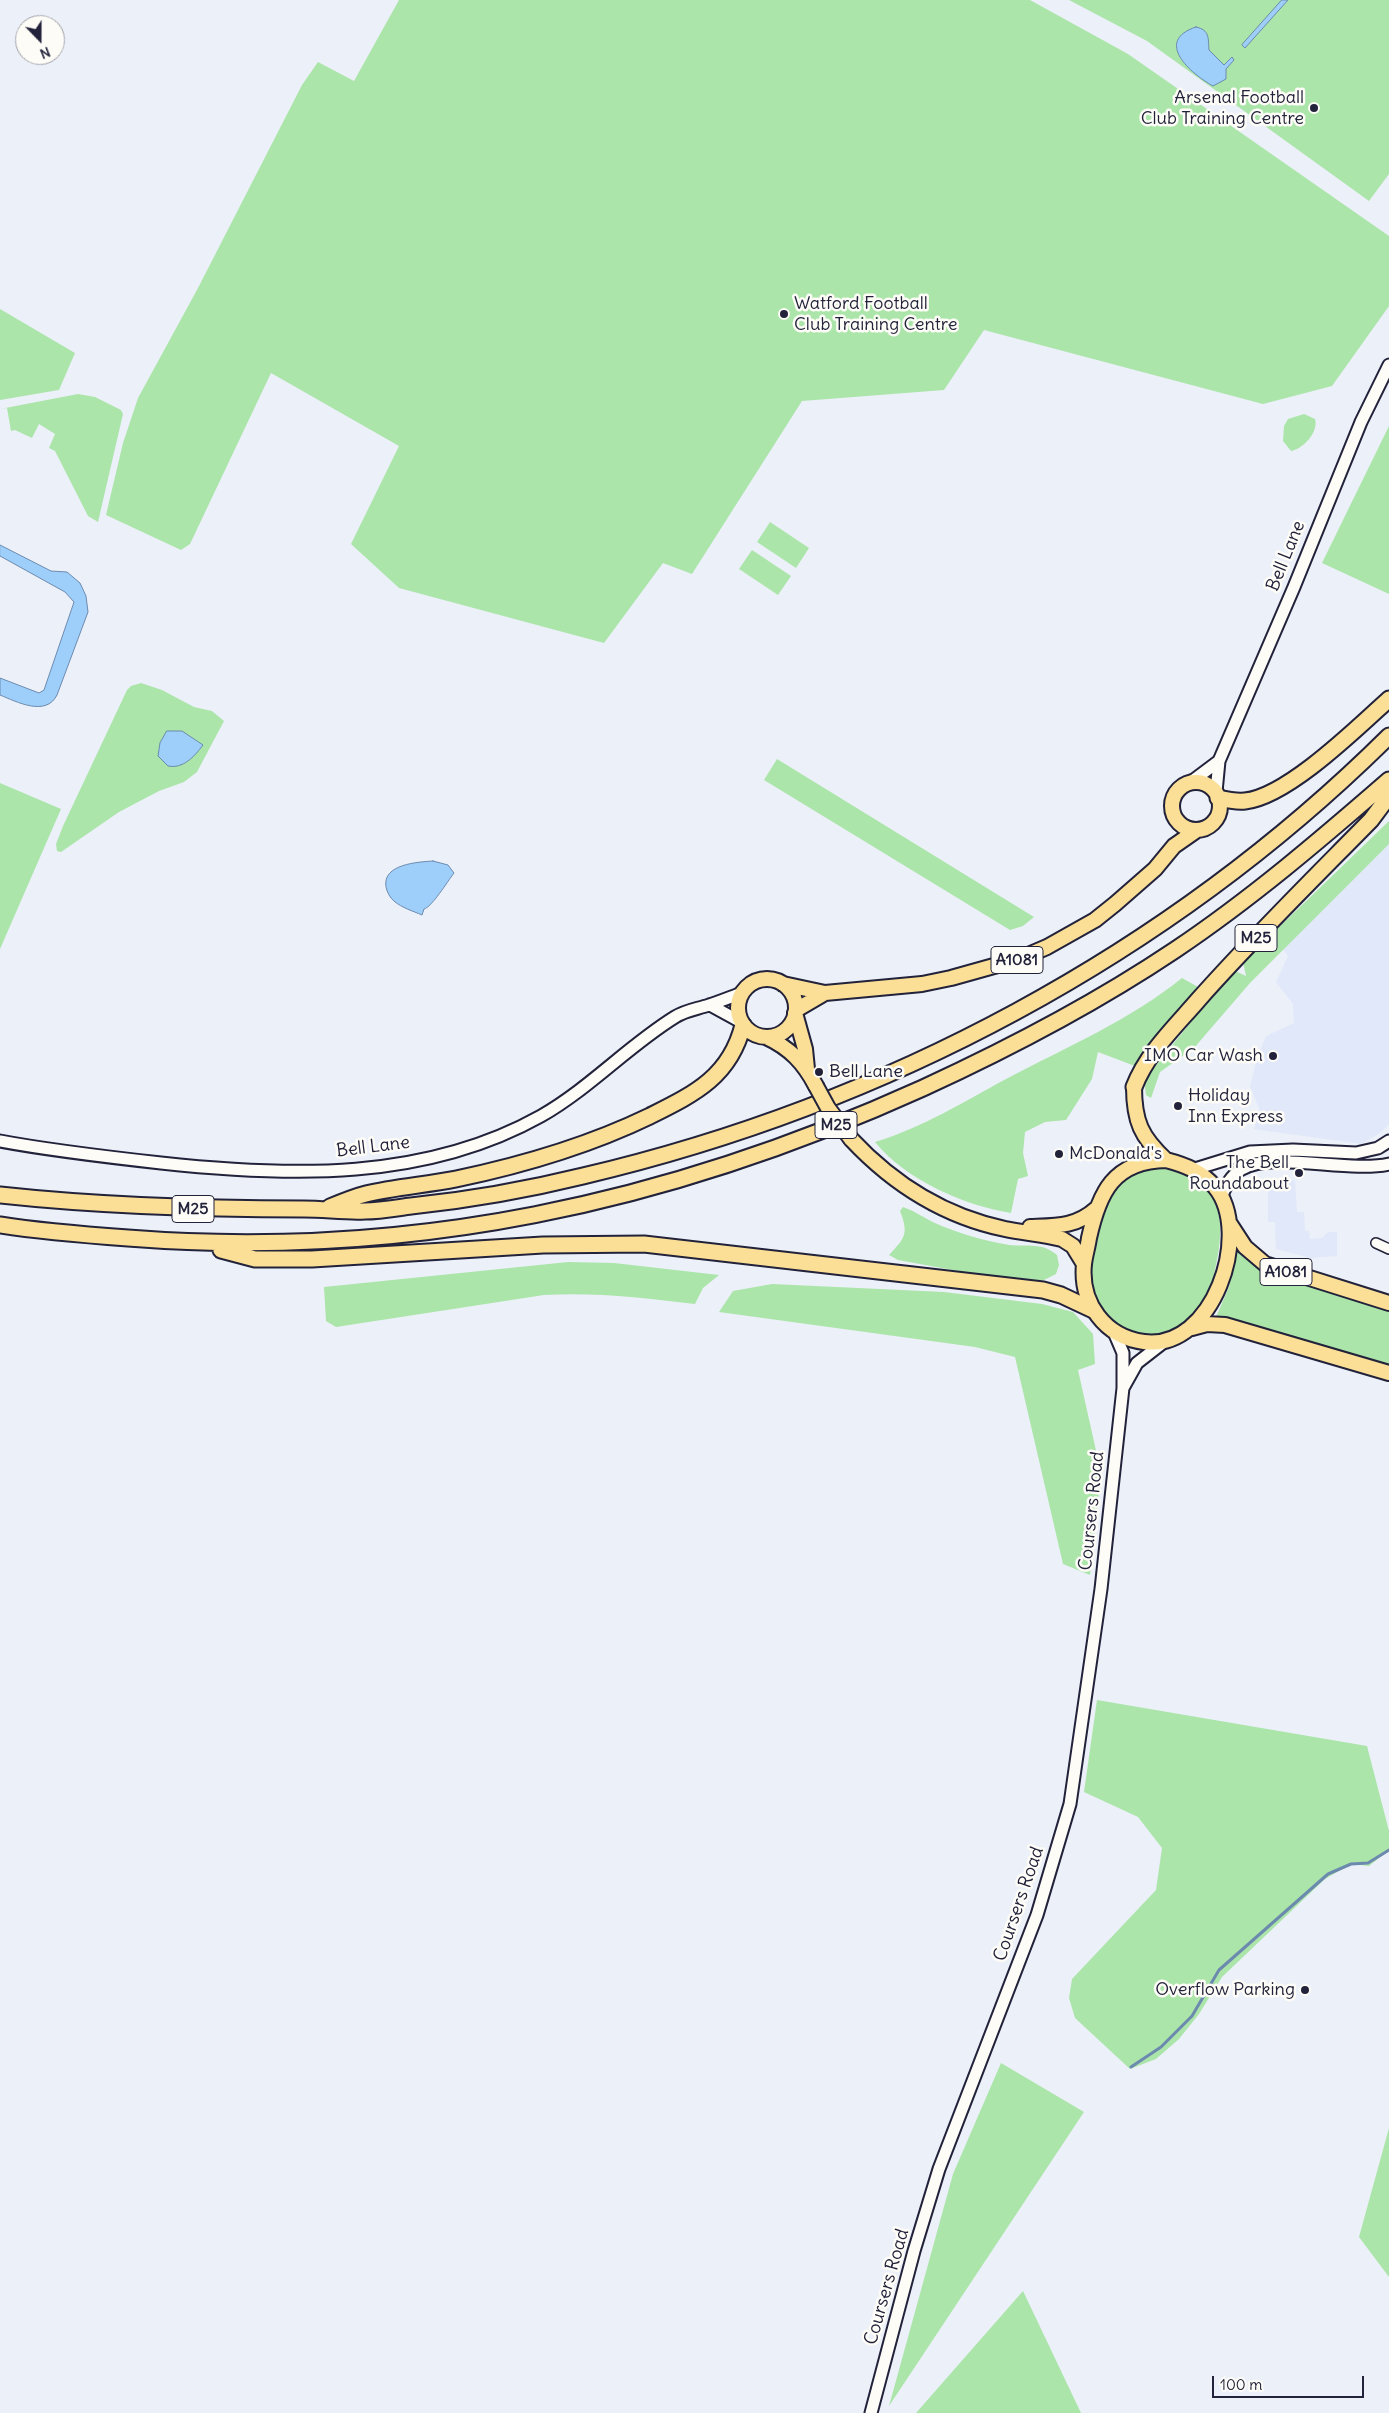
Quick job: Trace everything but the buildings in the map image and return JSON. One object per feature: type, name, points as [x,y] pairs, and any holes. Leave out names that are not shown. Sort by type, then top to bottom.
[{"type":"highway","points":[[1217,795],[1247,801],[1279,788],[1335,747],[1389,699]]},
{"type":"highway","name":"M25","points":[[0,1195],[62,1202],[189,1209],[324,1209],[365,1211],[445,1203],[559,1182],[689,1148],[769,1121],[883,1077],[1019,1010],[1079,977],[1130,946],[1223,881],[1288,830],[1342,782],[1389,736]]},
{"type":"highway","name":"M25","points":[[0,1225],[37,1231],[195,1244],[262,1244],[356,1240],[425,1234],[506,1221],[654,1188],[795,1142],[872,1111],[960,1071],[1094,1000],[1217,921],[1295,861],[1389,780]]},
{"type":"highway","name":"M25","points":[[1134,1087],[1149,1057],[1171,1030],[1230,964],[1371,820],[1389,796]]},
{"type":"highway","name":"M25","points":[[324,1209],[366,1194],[514,1166],[589,1142],[638,1121],[682,1100],[713,1079],[728,1060],[739,1038],[742,1023]]},
{"type":"highway","name":"M25","points":[[195,1244],[255,1259],[312,1260],[544,1245],[644,1244],[1043,1290],[1061,1294],[1093,1310]]},
{"type":"main road","points":[[1174,846],[1176,820],[1173,813],[1172,800],[1179,788],[1191,782],[1205,783],[1217,795],[1219,812],[1215,819],[1204,828],[1197,830],[1189,829],[1176,820]]},
{"type":"main road","name":"A1081","points":[[783,984],[825,993],[922,984],[976,973],[1020,959],[1046,947],[1094,920],[1135,889],[1174,846],[1197,830]]},
{"type":"main road","points":[[807,1069],[805,1049],[795,1012],[794,999],[783,984],[766,979],[757,981],[742,993],[738,1010],[742,1023],[750,1032],[766,1037],[792,1052],[807,1069],[828,1108],[851,1140],[872,1162],[926,1201],[968,1220],[1062,1240],[1073,1246],[1084,1264]]},
{"type":"main road","name":"A1081","points":[[795,1012],[825,993]]},
{"type":"main road","points":[[766,1037],[784,1032],[790,1026],[795,1012]]},
{"type":"main road","points":[[1134,1087],[1134,1111],[1139,1127],[1149,1144],[1166,1160]]},
{"type":"main road","points":[[1192,1328],[1206,1312],[1218,1288],[1227,1254],[1230,1224],[1222,1197],[1215,1187],[1195,1170],[1166,1160],[1146,1161],[1127,1168],[1110,1183],[1096,1209],[1084,1264],[1087,1294],[1093,1310],[1114,1332],[1145,1342],[1164,1342],[1192,1328],[1206,1324],[1225,1325],[1389,1373]]},
{"type":"main road","points":[[1005,1229],[1071,1224],[1085,1218],[1096,1209]]},
{"type":"main road","name":"A1081","points":[[1230,1224],[1245,1247],[1265,1264],[1389,1304]]},
{"type":"street","name":"Bell Lane","points":[[1217,795],[1219,761],[1294,586],[1361,422],[1389,365]]},
{"type":"street","name":"Bell Lane","points":[[1191,782],[1219,761]]},
{"type":"street","name":"Bell Lane","points":[[0,1141],[102,1157],[235,1171],[281,1173],[352,1170],[432,1158],[492,1140],[542,1116],[674,1018],[696,1008],[742,993]]},
{"type":"street","points":[[710,1005],[742,1023]]},
{"type":"street","points":[[1195,1170],[1250,1152],[1293,1150],[1356,1153],[1378,1148],[1389,1141]]},
{"type":"street","points":[[1222,1197],[1234,1175],[1249,1166],[1303,1163],[1366,1167],[1389,1164]]},
{"type":"street","points":[[1376,1243],[1389,1249]]},
{"type":"street","name":"Coursers Road","points":[[870,2413],[914,2251],[939,2169],[1037,1915],[1070,1804],[1101,1589],[1123,1388],[1122,1353],[1114,1332]]},
{"type":"street","name":"Coursers Road","points":[[1123,1388],[1137,1363],[1164,1342]]},
{"type":"shaded area","points":[[1389,844],[1389,1124],[1380,1133],[1361,1144],[1254,1129],[1260,1111],[1250,1086],[1257,1059],[1266,1036],[1294,1023],[1293,1004],[1276,982],[1288,956],[1283,949]]},
{"type":"shaded area","points":[[1295,1180],[1297,1212],[1304,1212],[1305,1231],[1309,1231],[1310,1239],[1322,1238],[1328,1232],[1337,1232],[1337,1256],[1311,1258],[1276,1249],[1275,1222],[1268,1222],[1268,1184]]},
{"type":"green space","name":"Watford Football Club Training Centre","points":[[399,0],[1030,0],[1128,54],[1389,236],[1389,306],[1332,386],[1263,404],[984,330],[944,390],[802,401],[692,574],[663,563],[604,643],[399,588],[351,544],[399,446],[271,373],[190,544],[181,550],[106,515],[123,443],[138,398],[198,288],[302,85],[318,62],[354,81]]},
{"type":"green space","name":"Arsenal Football Club Training Centre","points":[[1069,0],[1389,0],[1389,174],[1369,201],[1147,41]]},
{"type":"green space","points":[[0,309],[75,353],[59,390],[0,400]]},
{"type":"green space","points":[[78,394],[95,397],[121,410],[123,414],[98,522],[88,516],[55,451],[49,448],[55,434],[39,424],[32,438],[15,430],[11,431],[7,408],[0,409]]},
{"type":"green space","points":[[1304,414],[1315,419],[1315,429],[1305,443],[1296,450],[1291,451],[1283,441],[1284,426],[1288,419]]},
{"type":"green space","points":[[1389,426],[1389,594],[1322,563]]},
{"type":"green space","points":[[770,522],[809,548],[796,568],[757,542]]},
{"type":"green space","points":[[752,550],[791,576],[778,595],[739,569]]},
{"type":"green space","points":[[141,683],[162,690],[194,707],[212,711],[224,721],[197,772],[184,782],[159,791],[119,812],[61,852],[57,851],[56,844],[63,826],[127,690],[131,686]]},
{"type":"green space","points":[[777,759],[1034,917],[1023,926],[1010,930],[764,780]]},
{"type":"green space","points":[[0,783],[61,809],[0,949]]},
{"type":"green space","points":[[1389,821],[1389,844],[1250,983],[1194,1048],[1160,1072],[1151,1098],[1146,1095],[1144,1080],[1233,970],[1246,976],[1243,962]]},
{"type":"green space","points":[[1182,978],[1198,987],[1147,1045],[1135,1066],[1098,1052],[1092,1079],[1066,1120],[1045,1122],[1025,1132],[1023,1153],[1028,1176],[1018,1179],[1011,1213],[974,1204],[937,1189],[903,1168],[875,1142],[926,1122],[1098,1032],[1141,1007]]},
{"type":"green space","points":[[1153,1168],[1175,1171],[1193,1177],[1205,1187],[1214,1200],[1219,1214],[1219,1250],[1210,1291],[1196,1316],[1180,1329],[1156,1335],[1144,1335],[1120,1326],[1101,1309],[1095,1296],[1091,1263],[1097,1226],[1110,1195],[1119,1184],[1131,1175]]},
{"type":"green space","points":[[903,1207],[944,1227],[971,1236],[1009,1245],[1046,1248],[1057,1255],[1059,1265],[1056,1274],[1042,1281],[980,1275],[898,1260],[889,1255],[904,1235],[904,1225],[900,1211]]},
{"type":"green space","points":[[1236,1249],[1266,1272],[1389,1310],[1389,1367],[1269,1330],[1216,1317],[1229,1287]]},
{"type":"green space","points":[[568,1262],[614,1263],[719,1275],[703,1288],[695,1304],[601,1295],[563,1294],[544,1295],[336,1327],[326,1321],[324,1287]]},
{"type":"green space","points":[[772,1284],[944,1292],[1042,1304],[1073,1312],[1093,1334],[1095,1364],[1078,1370],[1101,1473],[1090,1575],[1063,1564],[1015,1357],[975,1347],[719,1312],[733,1291]]},
{"type":"green space","points":[[1097,1700],[1367,1746],[1389,1831],[1389,1850],[1369,1866],[1351,1864],[1325,1879],[1222,1977],[1199,2014],[1179,2039],[1156,2059],[1130,2069],[1075,2018],[1069,1998],[1072,1979],[1156,1890],[1162,1848],[1138,1817],[1084,1792]]},
{"type":"green space","points":[[1001,2063],[1084,2112],[889,2406],[953,2174]]},
{"type":"green space","points":[[1389,2128],[1389,2277],[1359,2237]]},
{"type":"green space","points":[[1023,2291],[1081,2413],[916,2413]]},
{"type":"water","points":[[1282,0],[1288,0],[1245,48],[1242,45]]},
{"type":"water","points":[[1196,27],[1206,32],[1209,50],[1224,65],[1232,57],[1234,60],[1226,69],[1226,79],[1213,86],[1204,81],[1187,66],[1177,49],[1177,40],[1183,33]]},
{"type":"water","points":[[0,545],[51,571],[67,572],[80,583],[86,596],[88,612],[57,695],[52,702],[39,707],[23,704],[0,695],[0,678],[39,693],[44,690],[74,602],[65,592],[0,556]]},
{"type":"water","points":[[167,731],[182,731],[203,745],[192,758],[183,764],[168,766],[158,756],[160,743]]},
{"type":"water","points":[[433,861],[448,865],[454,873],[435,899],[424,909],[422,915],[393,900],[386,887],[386,879],[390,873],[402,866]]},
{"type":"waterway","points":[[1131,2067],[1161,2047],[1192,2016],[1219,1970],[1328,1874],[1351,1864],[1368,1863],[1389,1850]]},
{"type":"place","name":"Arsenal Football Club Training Centre","points":[[1314,108]]},
{"type":"place","name":"Watford Football Club Training Centre","points":[[784,314]]},
{"type":"place","name":"IMO Car Wash","points":[[1273,1056]]},
{"type":"place","name":"Bell Lane","points":[[819,1072]]},
{"type":"place","name":"Holiday Inn Express","points":[[1178,1106]]},
{"type":"place","name":"McDonald's","points":[[1059,1154]]},
{"type":"place","name":"The Bell Roundabout","points":[[1299,1173]]},
{"type":"place","name":"Overflow Parking","points":[[1305,1990]]}]
